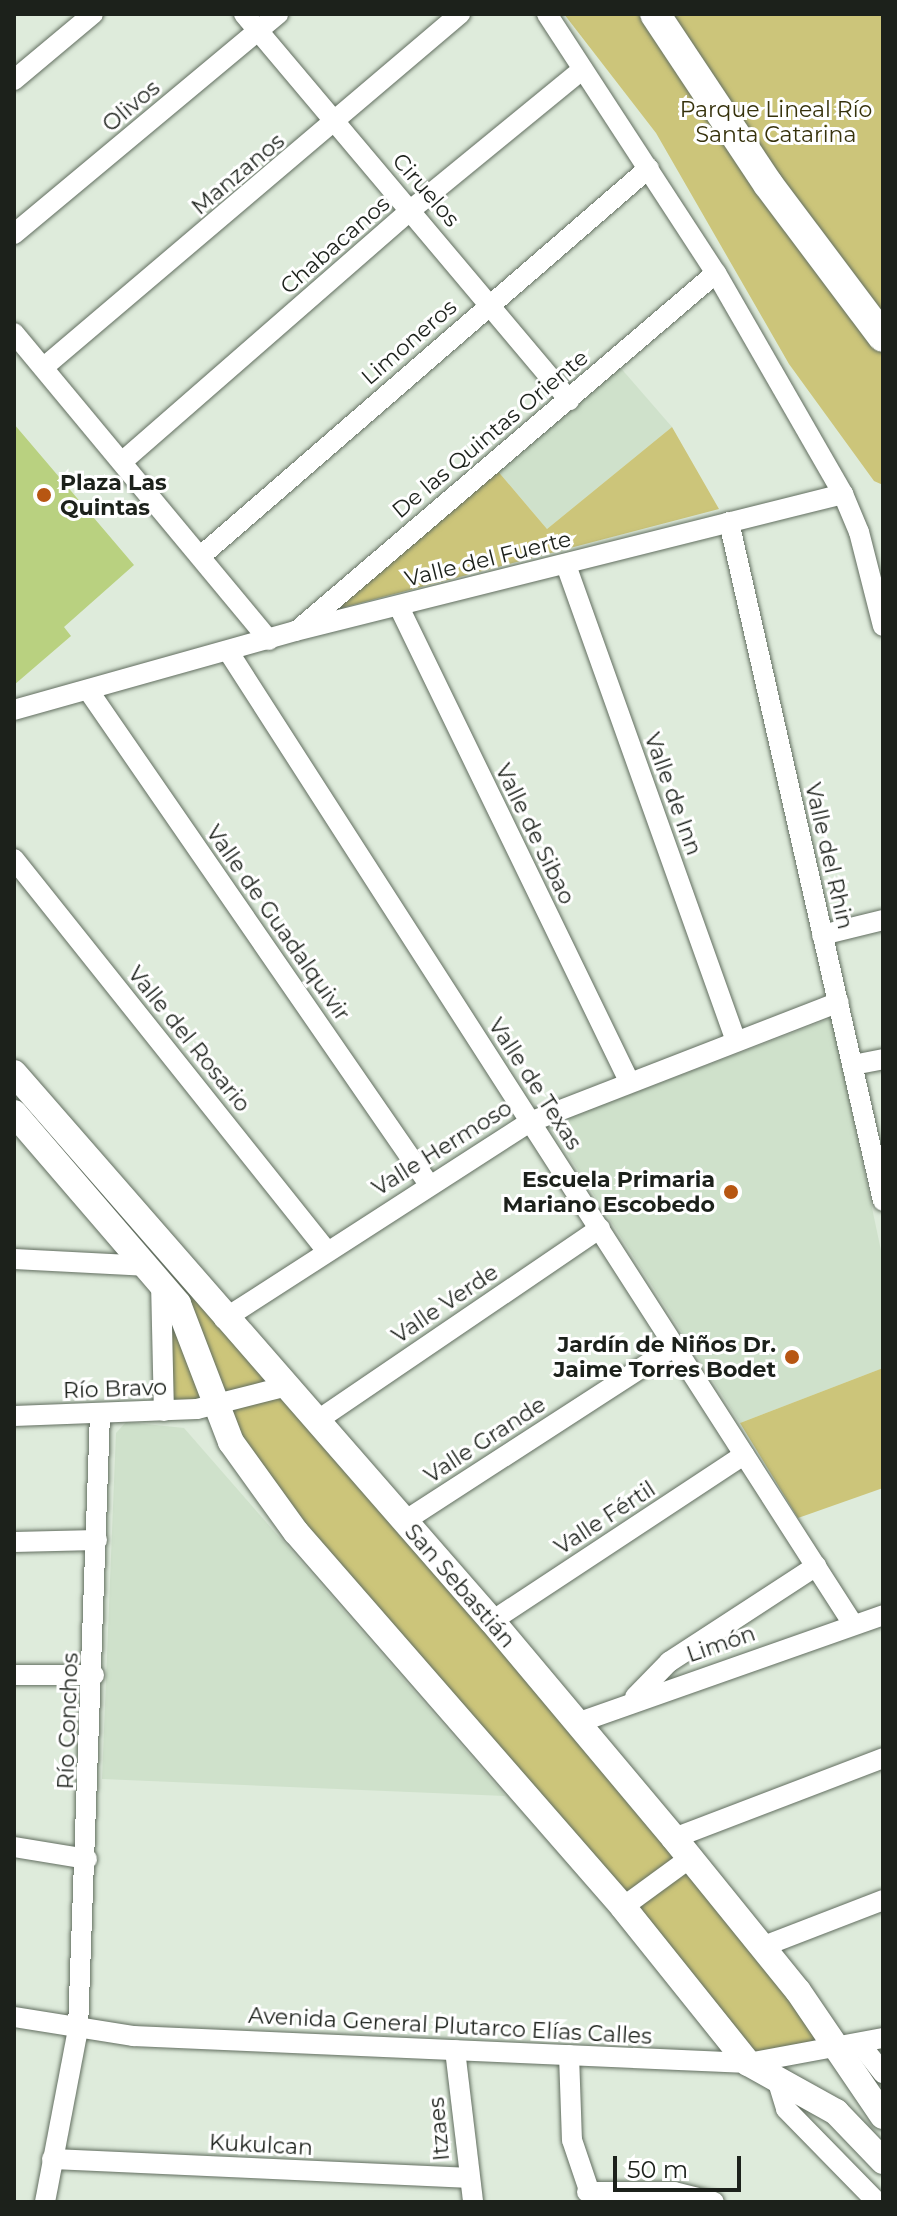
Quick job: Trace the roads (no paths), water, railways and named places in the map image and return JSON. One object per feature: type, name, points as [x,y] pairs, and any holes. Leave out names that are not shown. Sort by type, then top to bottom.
[{"type":"highway","points":[[655,14],[768,184],[883,337]]},
{"type":"main road","name":"San Sebastián","points":[[14,1073],[224,1319],[318,1420],[403,1522],[492,1621],[850,2047],[883,2116]]},
{"type":"main road","points":[[18,1122],[155,1274],[187,1321],[217,1407],[240,1460],[278,1510],[623,1907],[748,2063],[836,2112],[883,2161]]},
{"type":"street","points":[[14,80],[93,14]]},
{"type":"street","name":"Ciruelos","points":[[244,14],[491,302],[569,400]]},
{"type":"street","name":"Olivos","points":[[14,234],[278,14]]},
{"type":"street","name":"Manzanos","points":[[44,367],[337,123],[460,14]]},
{"type":"street","points":[[547,14],[716,273],[843,494],[859,532],[883,626]]},
{"type":"street","name":"Chabacanos","points":[[123,461],[412,209],[582,70]]},
{"type":"street","name":"Limoneros","points":[[202,555],[649,168]]},
{"type":"street","name":"De las Quintas Oriente","points":[[295,631],[716,273]]},
{"type":"street","points":[[14,333],[202,555],[269,640]]},
{"type":"street","name":"Valle del Fuerte","points":[[14,710],[295,631],[843,494]]},
{"type":"street","name":"Valle del Rhin","points":[[729,522],[883,1198]]},
{"type":"street","name":"Valle de Inn","points":[[566,565],[736,1041]]},
{"type":"street","name":"Valle de Sibao","points":[[399,607],[629,1081]]},
{"type":"street","name":"Valle de Texas","points":[[228,651],[853,1624]]},
{"type":"street","name":"Valle de Guadalquivir","points":[[88,690],[428,1183]]},
{"type":"street","name":"Valle del Rosario","points":[[14,859],[326,1250]]},
{"type":"street","points":[[822,935],[883,920]]},
{"type":"street","name":"Valle Hermoso","points":[[224,1319],[428,1183],[530,1122],[839,1002]]},
{"type":"street","points":[[853,1065],[883,1059]]},
{"type":"street","name":"Valle Verde","points":[[318,1420],[600,1228]]},
{"type":"street","points":[[14,1259],[155,1274],[164,1411]]},
{"type":"street","name":"Valle Grande","points":[[403,1522],[673,1347]]},
{"type":"street","name":"Río Bravo","points":[[14,1416],[100,1415],[217,1407],[287,1386]]},
{"type":"street","name":"Río Conchos","points":[[45,2202],[78,2029],[94,1675],[100,1415]]},
{"type":"street","name":"Valle Fértil","points":[[492,1621],[744,1455]]},
{"type":"street","points":[[14,1542],[97,1540]]},
{"type":"street","points":[[632,1700],[676,1657],[816,1566]]},
{"type":"street","name":"Limón","points":[[577,1723],[632,1700],[883,1615]]},
{"type":"street","points":[[14,1675],[94,1675]]},
{"type":"street","points":[[623,1907],[682,1848],[883,1758]]},
{"type":"street","points":[[14,1847],[87,1859]]},
{"type":"street","points":[[764,1946],[883,1900]]},
{"type":"street","name":"Avenida General Plutarco Elías Calles","points":[[14,2017],[78,2029],[748,2063],[850,2047],[883,2038]]},
{"type":"street","name":"San Sebastián","points":[[850,2047],[883,2073]]},
{"type":"street","name":"Itzaes","points":[[455,2050],[467,2178],[473,2202]]},
{"type":"street","points":[[569,2055],[572,2140],[590,2197],[674,2192],[714,2202]]},
{"type":"street","points":[[777,2079],[786,2109],[877,2202]]},
{"type":"street","name":"Kukulcan","points":[[52,2159],[467,2178]]},
{"type":"place","name":"Plaza Las Quintas","points":[[44,495]]},
{"type":"place","name":"Escuela Primaria Mariano Escobedo","points":[[731,1192]]},
{"type":"place","name":"Jardín de Niños Dr. Jaime Torres Bodet","points":[[792,1357]]},
{"type":"park label","name":"Parque Lineal Río Santa Catarina","points":[[776,122]]}]
